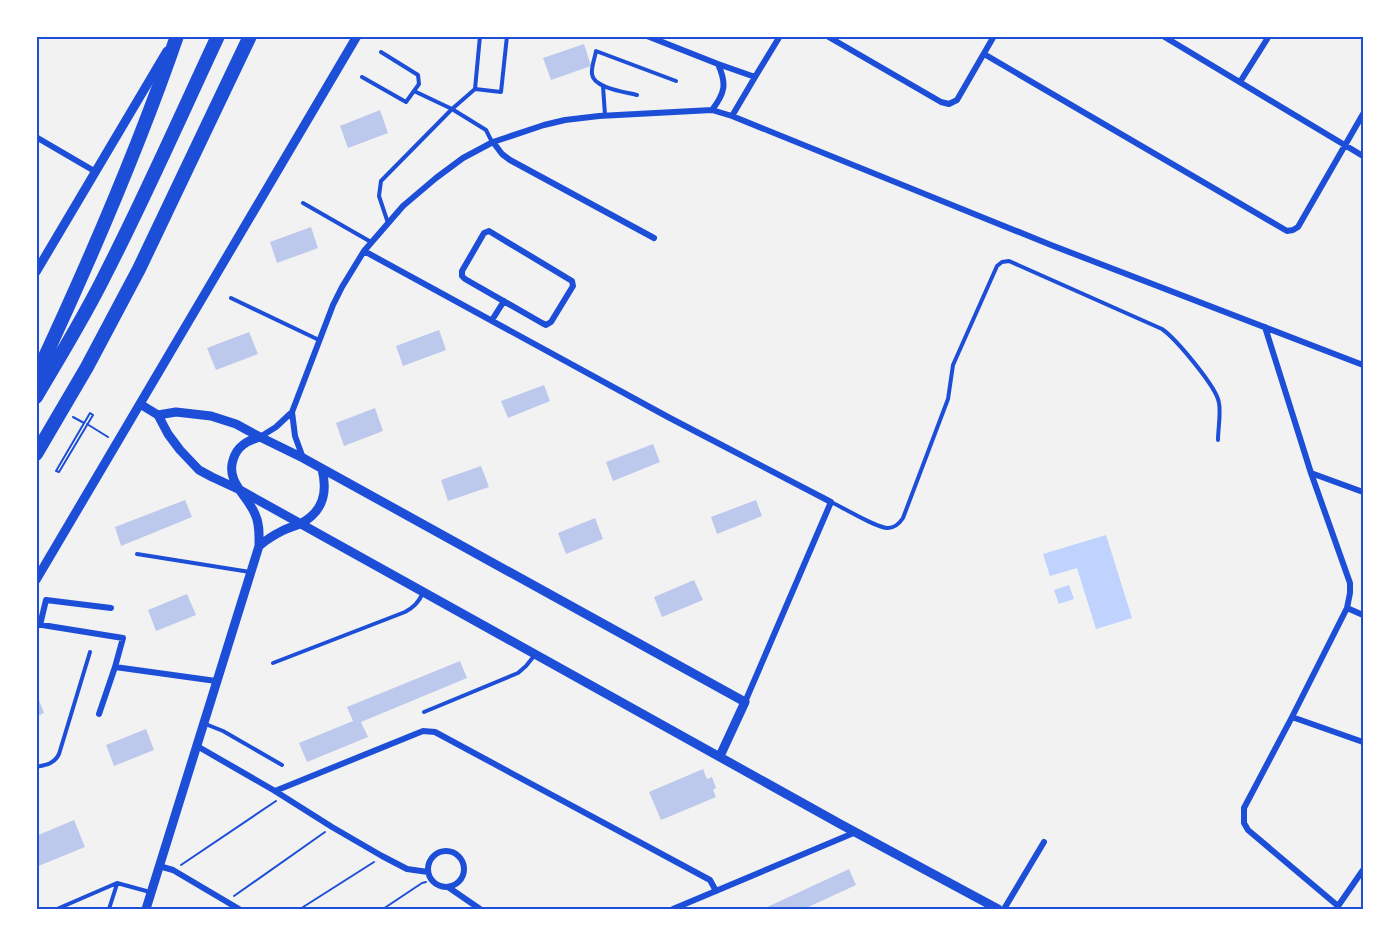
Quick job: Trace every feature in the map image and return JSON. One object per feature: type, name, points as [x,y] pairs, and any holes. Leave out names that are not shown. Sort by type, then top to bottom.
[{"type":"highway","points":[[36,376],[84,273],[130,161],[176,36]]},
{"type":"highway","points":[[36,397],[111,263],[218,36]]},
{"type":"highway","points":[[36,454],[140,269],[250,36]]},
{"type":"street","points":[[36,273],[176,36]]},
{"type":"street","points":[[36,580],[357,36]]},
{"type":"street","points":[[647,36],[754,77]]},
{"type":"street","points":[[732,116],[780,36]]},
{"type":"street","points":[[827,36],[941,102],[949,104],[957,100],[994,36]]},
{"type":"street","points":[[1163,36],[1363,156]]},
{"type":"street","points":[[1240,82],[1269,36]]},
{"type":"street","points":[[984,54],[1287,231],[1298,227],[1363,114]]},
{"type":"street","points":[[712,110],[724,90],[723,74],[718,64]]},
{"type":"street","points":[[146,909],[259,546],[256,515],[233,480],[231,471],[235,455],[245,443],[276,427],[292,412],[342,287],[371,242],[403,206],[436,178],[463,158],[492,142],[565,120],[712,110],[1363,365]]},
{"type":"street","points":[[36,137],[96,172]]},
{"type":"street","points":[[492,142],[510,160],[654,238]]},
{"type":"street","points":[[489,231],[572,281],[573,286],[551,322],[546,325],[504,301],[462,276],[462,271],[484,233],[489,231]]},
{"type":"street","points":[[364,251],[668,417],[831,502],[720,756]]},
{"type":"street","points":[[492,320],[504,301]]},
{"type":"street","points":[[1265,327],[1311,473],[1350,583],[1350,593],[1347,608],[1244,808],[1244,824],[1248,830],[1337,907],[1363,870]]},
{"type":"street","points":[[140,404],[158,415],[180,450],[194,466],[212,477],[240,490],[998,909]]},
{"type":"street","points":[[158,415],[176,412],[211,416],[236,424],[303,458],[745,702]]},
{"type":"street","points":[[292,412],[295,436],[303,458]]},
{"type":"street","points":[[259,546],[271,537],[311,517],[320,507],[325,495],[326,482],[322,469]]},
{"type":"street","points":[[1311,473],[1363,492]]},
{"type":"street","points":[[99,714],[123,638],[38,624],[46,600],[111,608]]},
{"type":"street","points":[[1347,608],[1363,615]]},
{"type":"street","points":[[115,667],[216,681]]},
{"type":"street","points":[[1292,717],[1363,742]]},
{"type":"street","points":[[275,791],[423,731],[435,732],[710,880],[716,891]]},
{"type":"street","points":[[197,746],[382,856],[407,869],[428,872]]},
{"type":"street","points":[[672,909],[856,832]]},
{"type":"street","points":[[1004,909],[1044,842]]},
{"type":"street","points":[[448,887],[458,883],[464,873],[462,862],[454,854],[444,851],[433,856],[428,866],[431,880],[437,885],[448,887],[480,909]]},
{"type":"street","points":[[159,866],[173,870],[239,909]]},
{"type":"lane","points":[[388,223],[379,196],[381,181],[475,89],[480,36]]},
{"type":"lane","points":[[475,89],[501,92],[507,36]]},
{"type":"lane","points":[[637,95],[595,82],[592,75],[596,51],[676,81]]},
{"type":"lane","points":[[362,77],[406,102],[418,84],[418,75],[381,52]]},
{"type":"lane","points":[[603,86],[605,116]]},
{"type":"lane","points":[[414,91],[452,109],[486,130],[492,142]]},
{"type":"lane","points":[[303,203],[371,242]]},
{"type":"lane","points":[[831,502],[880,527],[892,528],[899,524],[948,399],[953,365],[997,266],[1002,261],[1009,261],[1162,329],[1171,336],[1216,395],[1219,402],[1218,440]]},
{"type":"lane","points":[[231,298],[319,340]]},
{"type":"lane","points":[[137,554],[250,573]]},
{"type":"lane","points":[[273,663],[414,608],[423,592]]},
{"type":"lane","points":[[36,767],[52,763],[59,754],[90,652]]},
{"type":"lane","points":[[424,712],[518,673],[535,655]]},
{"type":"lane","points":[[203,723],[282,765]]},
{"type":"lane","points":[[57,909],[117,883],[151,892]]},
{"type":"lane","points":[[109,909],[117,883]]},
{"type":"path","points":[[90,413],[93,415],[87,424],[59,472],[56,471],[90,413]]},
{"type":"path","points":[[87,424],[118,443]]},
{"type":"path","points":[[173,870],[283,796]]},
{"type":"path","points":[[226,901],[332,827]]},
{"type":"path","points":[[300,909],[382,856]]},
{"type":"path","points":[[383,909],[422,883],[431,880]]},
{"type":"water","points":[[1106,535],[1132,618],[1096,629],[1077,568],[1050,576],[1043,554]]},
{"type":"water","points":[[1069,585],[1074,599],[1059,604],[1054,590]]},
{"type":"building","points":[[584,44],[591,66],[551,80],[543,58]]},
{"type":"building","points":[[380,110],[388,133],[348,148],[340,126]]},
{"type":"building","points":[[311,227],[318,248],[277,263],[270,242]]},
{"type":"building","points":[[439,330],[446,350],[403,366],[396,346]]},
{"type":"building","points":[[249,332],[258,354],[216,370],[207,348]]},
{"type":"building","points":[[544,385],[550,401],[508,418],[501,401]]},
{"type":"building","points":[[375,408],[383,431],[344,446],[336,423]]},
{"type":"building","points":[[653,444],[660,462],[613,481],[606,462]]},
{"type":"building","points":[[481,466],[489,487],[448,501],[441,480]]},
{"type":"building","points":[[185,500],[192,517],[121,546],[115,527]]},
{"type":"building","points":[[756,500],[762,516],[717,534],[711,517]]},
{"type":"building","points":[[595,518],[603,539],[566,554],[558,533]]},
{"type":"building","points":[[694,580],[703,600],[662,617],[654,597]]},
{"type":"building","points":[[187,594],[196,615],[156,631],[148,610]]},
{"type":"building","points":[[460,661],[467,678],[361,722],[368,737],[307,762],[299,743],[353,721],[347,707]]},
{"type":"building","points":[[36,692],[44,713],[36,717]]},
{"type":"building","points":[[146,729],[154,750],[114,766],[106,745]]},
{"type":"building","points":[[703,769],[707,779],[712,777],[716,797],[661,820],[649,792]]},
{"type":"building","points":[[74,820],[85,847],[36,867],[36,836]]},
{"type":"building","points":[[849,869],[856,885],[804,909],[763,909]]}]
